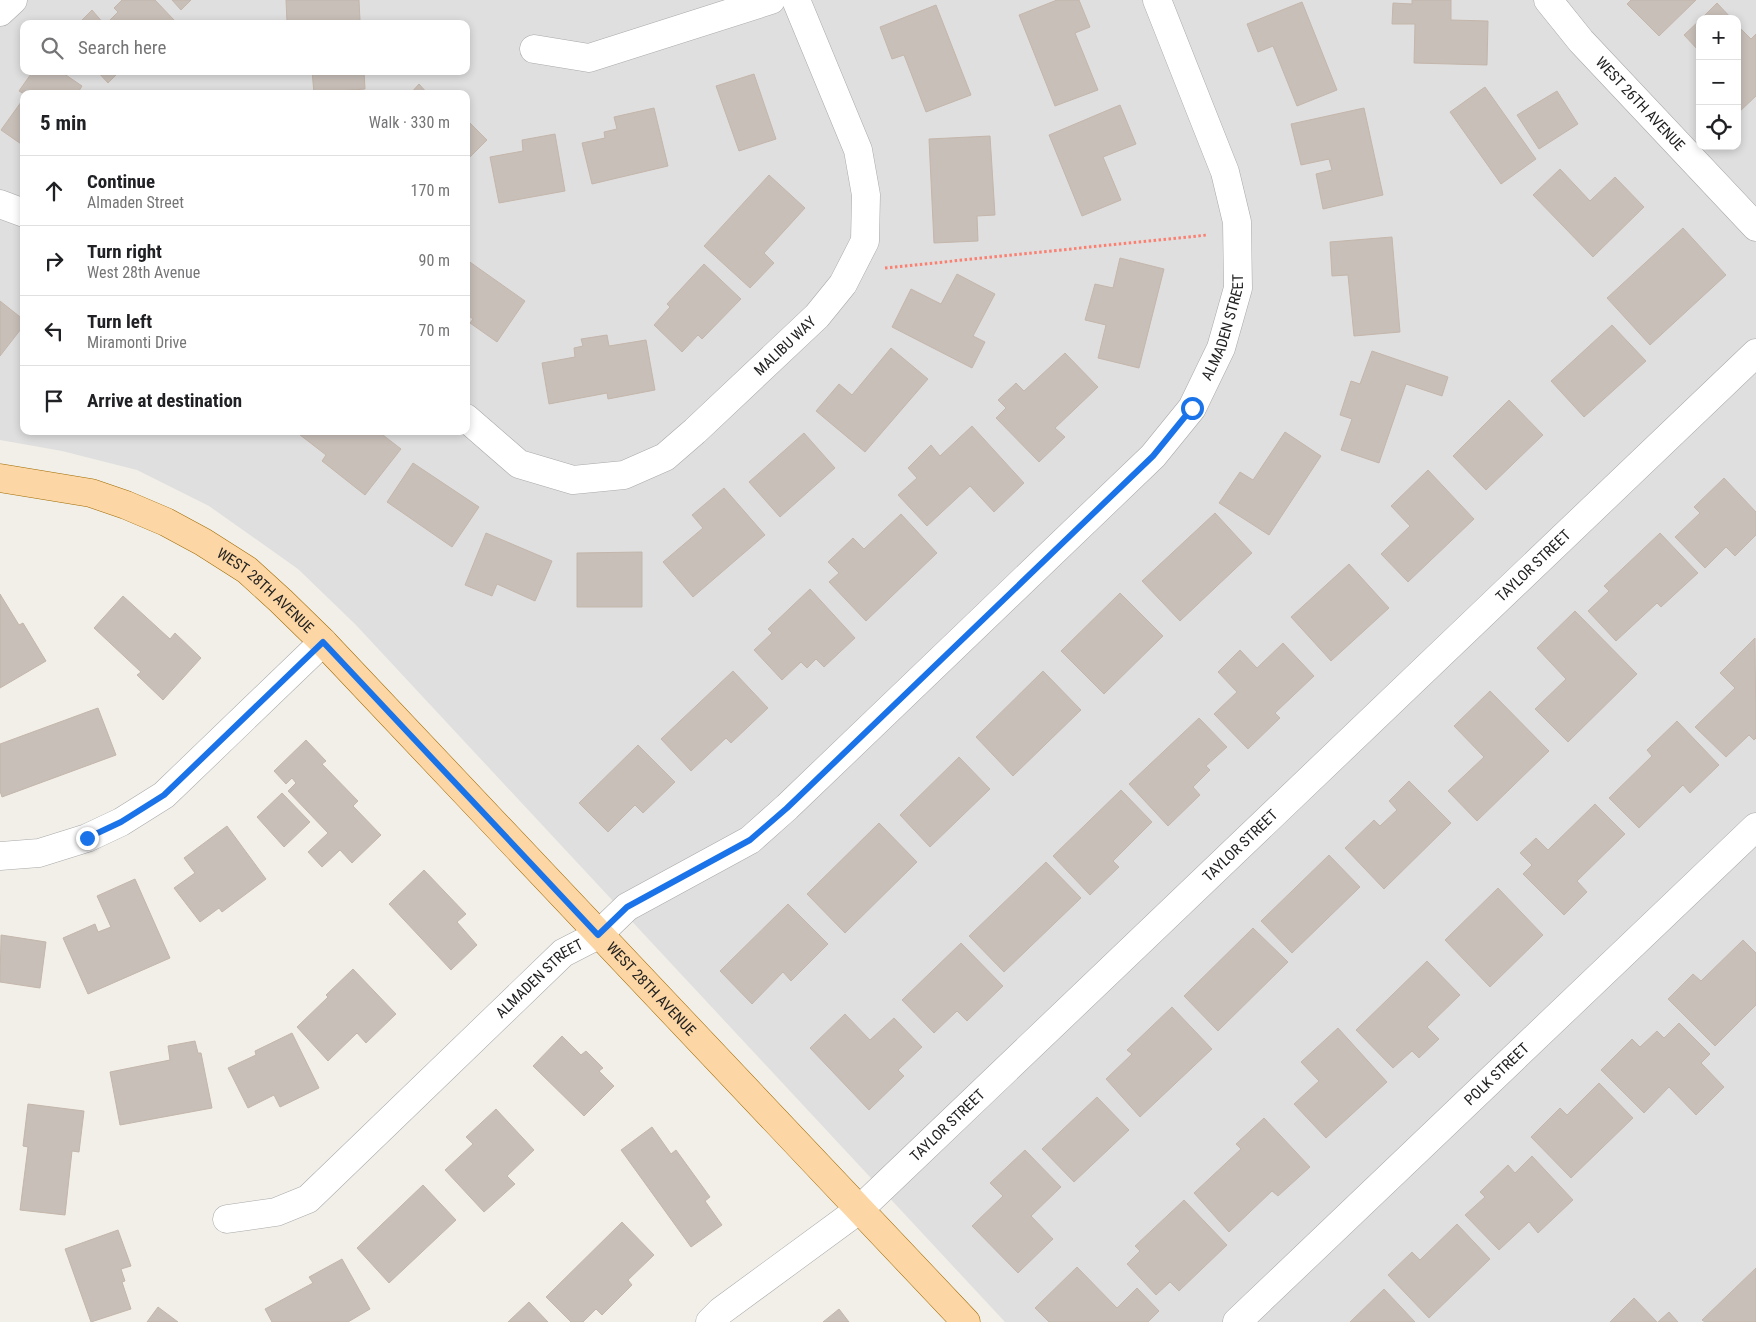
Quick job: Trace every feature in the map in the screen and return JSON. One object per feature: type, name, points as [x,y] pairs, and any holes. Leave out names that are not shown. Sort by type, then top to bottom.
[{"type":"main road","name":"WEST 28TH AVENUE","points":[[0,478],[91,493],[126,504],[166,522],[203,542],[247,570],[281,600],[323,642],[966,1322]]},
{"type":"street","points":[[0,12],[13,0]]},
{"type":"street","points":[[534,50],[588,58],[771,0]]},
{"type":"street","name":"MALIBU WAY","points":[[470,421],[519,464],[573,480],[624,475],[665,456],[694,431],[817,316],[843,284],[865,241],[866,195],[858,150],[796,0]]},
{"type":"street","name":"ALMADEN STREET","points":[[227,1219],[276,1212],[308,1199],[563,953],[598,935],[627,907],[750,840],[794,801],[1153,456],[1192,408],[1221,348],[1238,288],[1237,222],[1225,172],[1157,0]]},
{"type":"street","name":"WEST 26TH AVENUE","points":[[1548,0],[1581,41],[1756,227]]},
{"type":"street","points":[[0,204],[20,212]]},
{"type":"street","name":"TAYLOR STREET","points":[[710,1322],[721,1311],[860,1209],[1756,353]]},
{"type":"street","points":[[0,856],[39,853],[87,838],[121,822],[164,795],[323,642]]},
{"type":"street","name":"POLK STREET","points":[[1237,1322],[1756,827]]},
{"type":"path","points":[[849,271],[1237,232]]},
{"type":"shaded area","points":[[0,0],[1756,0],[1756,1322],[1005,1322],[355,624],[298,569],[209,506],[137,470],[62,451],[0,440]]},
{"type":"building","points":[[122,0],[155,0],[174,20],[110,20],[118,12],[114,8]]},
{"type":"building","points":[[172,0],[191,0],[181,10]]},
{"type":"building","points":[[286,0],[359,0],[360,20],[287,20]]},
{"type":"building","points":[[1057,0],[1079,0],[1090,27],[1075,33],[1098,90],[1055,106],[1019,15]]},
{"type":"building","points":[[1412,0],[1451,0],[1451,20],[1488,21],[1487,65],[1414,63],[1415,24],[1392,24],[1393,3],[1412,4]]},
{"type":"building","points":[[1631,0],[1696,0],[1659,36],[1627,4]]},
{"type":"building","points":[[1302,2],[1337,90],[1297,106],[1273,46],[1258,52],[1247,24]]},
{"type":"building","points":[[1717,3],[1728,15],[1705,15]]},
{"type":"building","points":[[936,5],[971,95],[926,112],[904,55],[892,59],[880,27]]},
{"type":"building","points":[[92,10],[101,20],[82,20]]},
{"type":"building","points":[[1696,24],[1696,48],[1684,35]]},
{"type":"building","points":[[1741,29],[1751,39],[1756,34],[1756,96],[1741,110]]},
{"type":"building","points":[[754,74],[776,139],[739,151],[716,86]]},
{"type":"building","points":[[30,75],[66,75],[82,86],[80,90],[19,91]]},
{"type":"building","points":[[101,75],[116,75],[108,83]]},
{"type":"building","points":[[312,75],[364,75],[365,89],[314,90]]},
{"type":"building","points":[[419,84],[424,90],[414,90]]},
{"type":"building","points":[[1485,87],[1536,159],[1501,184],[1450,112]]},
{"type":"building","points":[[1557,91],[1578,124],[1539,149],[1517,115]]},
{"type":"building","points":[[20,104],[20,143],[1,130]]},
{"type":"building","points":[[1120,105],[1136,144],[1103,157],[1121,200],[1082,216],[1049,135]]},
{"type":"building","points":[[654,108],[668,166],[592,184],[582,143],[605,138],[604,132],[617,129],[614,117]]},
{"type":"building","points":[[1364,108],[1383,195],[1323,209],[1316,174],[1332,170],[1329,159],[1301,165],[1291,124]]},
{"type":"building","points":[[470,123],[487,140],[470,157]]},
{"type":"building","points":[[555,134],[565,191],[499,203],[490,157],[523,151],[522,140]]},
{"type":"building","points":[[990,136],[995,215],[977,216],[978,241],[934,243],[929,139]]},
{"type":"building","points":[[1560,169],[1590,201],[1615,177],[1644,207],[1593,257],[1533,195]]},
{"type":"building","points":[[769,175],[805,208],[764,253],[774,263],[750,288],[704,246]]},
{"type":"building","points":[[1683,228],[1726,275],[1650,345],[1607,298]]},
{"type":"building","points":[[1392,237],[1400,332],[1354,336],[1348,275],[1332,276],[1330,242]]},
{"type":"building","points":[[1120,258],[1164,269],[1139,368],[1098,358],[1106,325],[1085,320],[1095,284],[1113,288]]},
{"type":"building","points":[[470,262],[525,301],[497,342],[470,323],[473,319],[470,317]]},
{"type":"building","points":[[704,264],[741,299],[702,339],[698,335],[682,352],[654,325],[670,307],[667,304]]},
{"type":"building","points":[[957,274],[995,294],[973,336],[985,342],[972,368],[892,327],[911,289],[941,304]]},
{"type":"building","points":[[0,301],[20,317],[20,330],[0,356]]},
{"type":"building","points":[[1612,325],[1646,361],[1584,417],[1551,381]]},
{"type":"building","points":[[607,335],[609,346],[646,340],[655,390],[608,399],[607,393],[549,404],[542,363],[575,357],[574,348],[583,346],[581,339]]},
{"type":"building","points":[[891,348],[928,379],[865,452],[816,411],[839,384],[852,395]]},
{"type":"building","points":[[1372,351],[1448,377],[1442,396],[1406,384],[1379,463],[1341,450],[1352,419],[1340,415],[1351,381],[1360,384]]},
{"type":"building","points":[[1065,353],[1098,387],[1055,428],[1065,437],[1039,462],[996,418],[1006,408],[998,400],[1016,383],[1024,391]]},
{"type":"building","points":[[1509,400],[1543,435],[1486,490],[1453,456]]},
{"type":"building","points":[[972,426],[1024,483],[994,512],[970,486],[927,526],[898,495],[917,478],[908,468],[931,445],[940,456]]},
{"type":"building","points":[[1285,432],[1321,456],[1269,535],[1219,503],[1240,472],[1253,480]]},
{"type":"building","points":[[804,433],[835,468],[780,517],[749,482]]},
{"type":"building","points":[[300,435],[383,435],[401,449],[365,495],[322,461],[326,455]]},
{"type":"building","points":[[413,463],[479,507],[452,547],[387,502]]},
{"type":"building","points":[[1428,470],[1474,519],[1408,582],[1381,554],[1410,526],[1391,506]]},
{"type":"building","points":[[1724,478],[1756,512],[1756,535],[1735,556],[1726,547],[1705,568],[1675,537],[1700,513],[1694,507]]},
{"type":"building","points":[[724,488],[765,535],[693,597],[663,562],[703,528],[692,515]]},
{"type":"building","points":[[1215,513],[1252,553],[1180,621],[1142,581]]},
{"type":"building","points":[[901,514],[937,553],[866,621],[829,582],[839,573],[828,562],[853,538],[864,549]]},
{"type":"building","points":[[486,533],[552,561],[535,601],[497,584],[492,596],[465,585]]},
{"type":"building","points":[[1660,533],[1698,573],[1661,607],[1657,603],[1616,641],[1588,611],[1609,591],[1604,586]]},
{"type":"building","points":[[642,552],[642,607],[577,607],[577,553]]},
{"type":"building","points":[[1349,564],[1389,608],[1331,661],[1291,617]]},
{"type":"building","points":[[810,589],[855,638],[824,667],[816,659],[807,668],[801,662],[782,680],[754,650],[772,633],[768,629]]},
{"type":"building","points":[[1120,593],[1163,636],[1104,694],[1061,651]]},
{"type":"building","points":[[0,594],[19,625],[23,623],[46,661],[0,688]]},
{"type":"building","points":[[123,596],[170,639],[175,633],[201,658],[163,700],[137,675],[141,672],[94,628]]},
{"type":"building","points":[[1575,611],[1637,674],[1568,742],[1535,709],[1566,679],[1537,648]]},
{"type":"building","points":[[1755,638],[1756,738],[1754,740],[1749,735],[1726,757],[1695,727],[1735,688],[1720,673]]},
{"type":"building","points":[[1283,643],[1314,676],[1275,713],[1280,718],[1248,749],[1214,714],[1237,692],[1218,672],[1240,650],[1257,668]]},
{"type":"building","points":[[733,671],[768,708],[731,743],[726,738],[691,771],[661,739]]},
{"type":"building","points":[[1043,671],[1081,710],[1013,776],[976,737]]},
{"type":"building","points":[[1490,691],[1549,751],[1477,821],[1448,791],[1484,757],[1454,726]]},
{"type":"building","points":[[98,708],[116,755],[2,797],[0,791],[0,744]]},
{"type":"building","points":[[1199,718],[1227,747],[1206,766],[1210,770],[1193,787],[1200,795],[1168,826],[1129,784]]},
{"type":"building","points":[[1677,721],[1719,765],[1690,793],[1683,785],[1639,828],[1609,798],[1652,756],[1647,750]]},
{"type":"building","points":[[306,740],[326,761],[322,764],[358,801],[353,806],[381,835],[352,863],[340,850],[322,867],[308,852],[328,833],[288,791],[296,783],[292,778],[286,784],[274,771]]},
{"type":"building","points":[[638,745],[675,782],[643,813],[635,805],[608,832],[579,803]]},
{"type":"building","points":[[959,757],[990,789],[930,847],[900,815]]},
{"type":"building","points":[[1409,781],[1451,823],[1384,889],[1345,848],[1374,820],[1380,826],[1397,810],[1389,801]]},
{"type":"building","points":[[1121,790],[1152,822],[1113,861],[1119,867],[1090,895],[1053,856]]},
{"type":"building","points":[[282,793],[310,822],[284,847],[257,817]]},
{"type":"building","points":[[1595,804],[1625,834],[1577,881],[1587,892],[1564,915],[1523,874],[1532,865],[1520,853],[1536,838],[1548,850]]},
{"type":"building","points":[[879,823],[917,862],[845,933],[807,894]]},
{"type":"building","points":[[227,826],[266,879],[222,912],[219,908],[200,922],[174,888],[195,873],[184,858]]},
{"type":"building","points":[[1329,855],[1360,887],[1292,953],[1261,921]]},
{"type":"building","points":[[1046,862],[1081,898],[1004,972],[969,936]]},
{"type":"building","points":[[424,870],[466,914],[457,922],[477,945],[451,970],[389,904]]},
{"type":"building","points":[[135,879],[170,958],[88,994],[63,938],[95,924],[98,932],[111,927],[97,896]]},
{"type":"building","points":[[1498,888],[1543,935],[1490,987],[1445,940]]},
{"type":"building","points":[[788,904],[828,944],[791,981],[783,972],[752,1004],[720,971]]},
{"type":"building","points":[[1253,928],[1288,962],[1218,1031],[1184,996]]},
{"type":"building","points":[[1,935],[46,942],[40,988],[0,982]]},
{"type":"building","points":[[1743,940],[1756,953],[1756,1005],[1715,1046],[1668,999],[1693,974],[1701,981]]},
{"type":"building","points":[[961,943],[1003,986],[967,1021],[957,1011],[934,1033],[902,1000]]},
{"type":"building","points":[[1427,961],[1460,995],[1427,1027],[1439,1039],[1419,1058],[1412,1051],[1393,1068],[1356,1030]]},
{"type":"building","points":[[353,969],[396,1014],[366,1043],[357,1033],[328,1061],[297,1027]]},
{"type":"building","points":[[1172,1007],[1212,1049],[1140,1117],[1106,1079],[1132,1054],[1127,1050]]},
{"type":"building","points":[[845,1014],[870,1040],[894,1018],[922,1047],[898,1070],[904,1076],[869,1110],[810,1048]]},
{"type":"building","points":[[1679,1023],[1710,1054],[1701,1063],[1724,1087],[1696,1115],[1669,1087],[1644,1113],[1601,1070],[1632,1039],[1640,1047],[1657,1031],[1664,1038]]},
{"type":"building","points":[[1338,1028],[1387,1082],[1326,1138],[1294,1104],[1319,1081],[1301,1062]]},
{"type":"building","points":[[292,1033],[319,1088],[280,1107],[274,1095],[248,1108],[228,1068],[256,1055],[255,1051]]},
{"type":"building","points":[[562,1036],[581,1055],[586,1051],[603,1068],[599,1071],[614,1086],[584,1116],[533,1066]]},
{"type":"building","points":[[195,1041],[198,1053],[201,1053],[212,1108],[120,1125],[110,1072],[170,1060],[168,1046]]},
{"type":"building","points":[[1599,1083],[1633,1118],[1571,1178],[1531,1137],[1560,1108],[1567,1115]]},
{"type":"building","points":[[1097,1097],[1129,1130],[1074,1182],[1042,1149]]},
{"type":"building","points":[[28,1104],[84,1111],[79,1152],[72,1151],[65,1215],[20,1210],[28,1147],[23,1146]]},
{"type":"building","points":[[496,1109],[534,1150],[507,1176],[515,1184],[484,1212],[445,1170],[473,1144],[466,1137]]},
{"type":"building","points":[[1264,1118],[1310,1167],[1278,1196],[1272,1191],[1229,1232],[1194,1193],[1241,1149],[1236,1144]]},
{"type":"building","points":[[652,1127],[671,1154],[676,1150],[710,1197],[705,1201],[722,1225],[691,1247],[621,1150]]},
{"type":"building","points":[[1025,1150],[1061,1187],[1031,1216],[1053,1239],[1018,1273],[972,1226],[1003,1196],[990,1183]]},
{"type":"building","points":[[1532,1156],[1573,1200],[1538,1233],[1529,1222],[1499,1250],[1465,1215],[1485,1197],[1480,1192],[1508,1165],[1515,1173]]},
{"type":"building","points":[[423,1185],[456,1220],[389,1283],[357,1248]]},
{"type":"building","points":[[1184,1200],[1227,1245],[1179,1291],[1170,1282],[1156,1295],[1127,1264],[1140,1251],[1135,1246]]},
{"type":"building","points":[[622,1222],[654,1255],[628,1280],[632,1285],[602,1315],[596,1309],[583,1322],[571,1322],[546,1297]]},
{"type":"building","points":[[1457,1224],[1490,1259],[1429,1318],[1388,1275],[1412,1252],[1420,1260]]},
{"type":"building","points":[[118,1230],[131,1266],[121,1269],[125,1281],[122,1282],[131,1309],[91,1322],[65,1249]]},
{"type":"building","points":[[342,1259],[370,1309],[348,1322],[272,1322],[265,1309],[313,1283],[309,1277]]},
{"type":"building","points":[[1077,1267],[1117,1308],[1137,1288],[1159,1311],[1148,1322],[1049,1322],[1035,1308]]},
{"type":"building","points":[[1756,1268],[1756,1322],[1705,1322],[1702,1320]]},
{"type":"building","points":[[1384,1289],[1415,1322],[1350,1322]]},
{"type":"building","points":[[1634,1298],[1657,1322],[1610,1322]]},
{"type":"building","points":[[529,1302],[548,1322],[508,1322]]},
{"type":"building","points":[[158,1307],[178,1322],[147,1322]]},
{"type":"building","points":[[839,1309],[849,1322],[823,1322]]},
{"type":"building","points":[[1669,1312],[1678,1322],[1658,1322]]},
{"type":"route","points":[[87,838],[121,822],[164,795],[323,642],[598,935],[627,907],[750,840],[787,808],[1153,456],[1192,408]]}]
